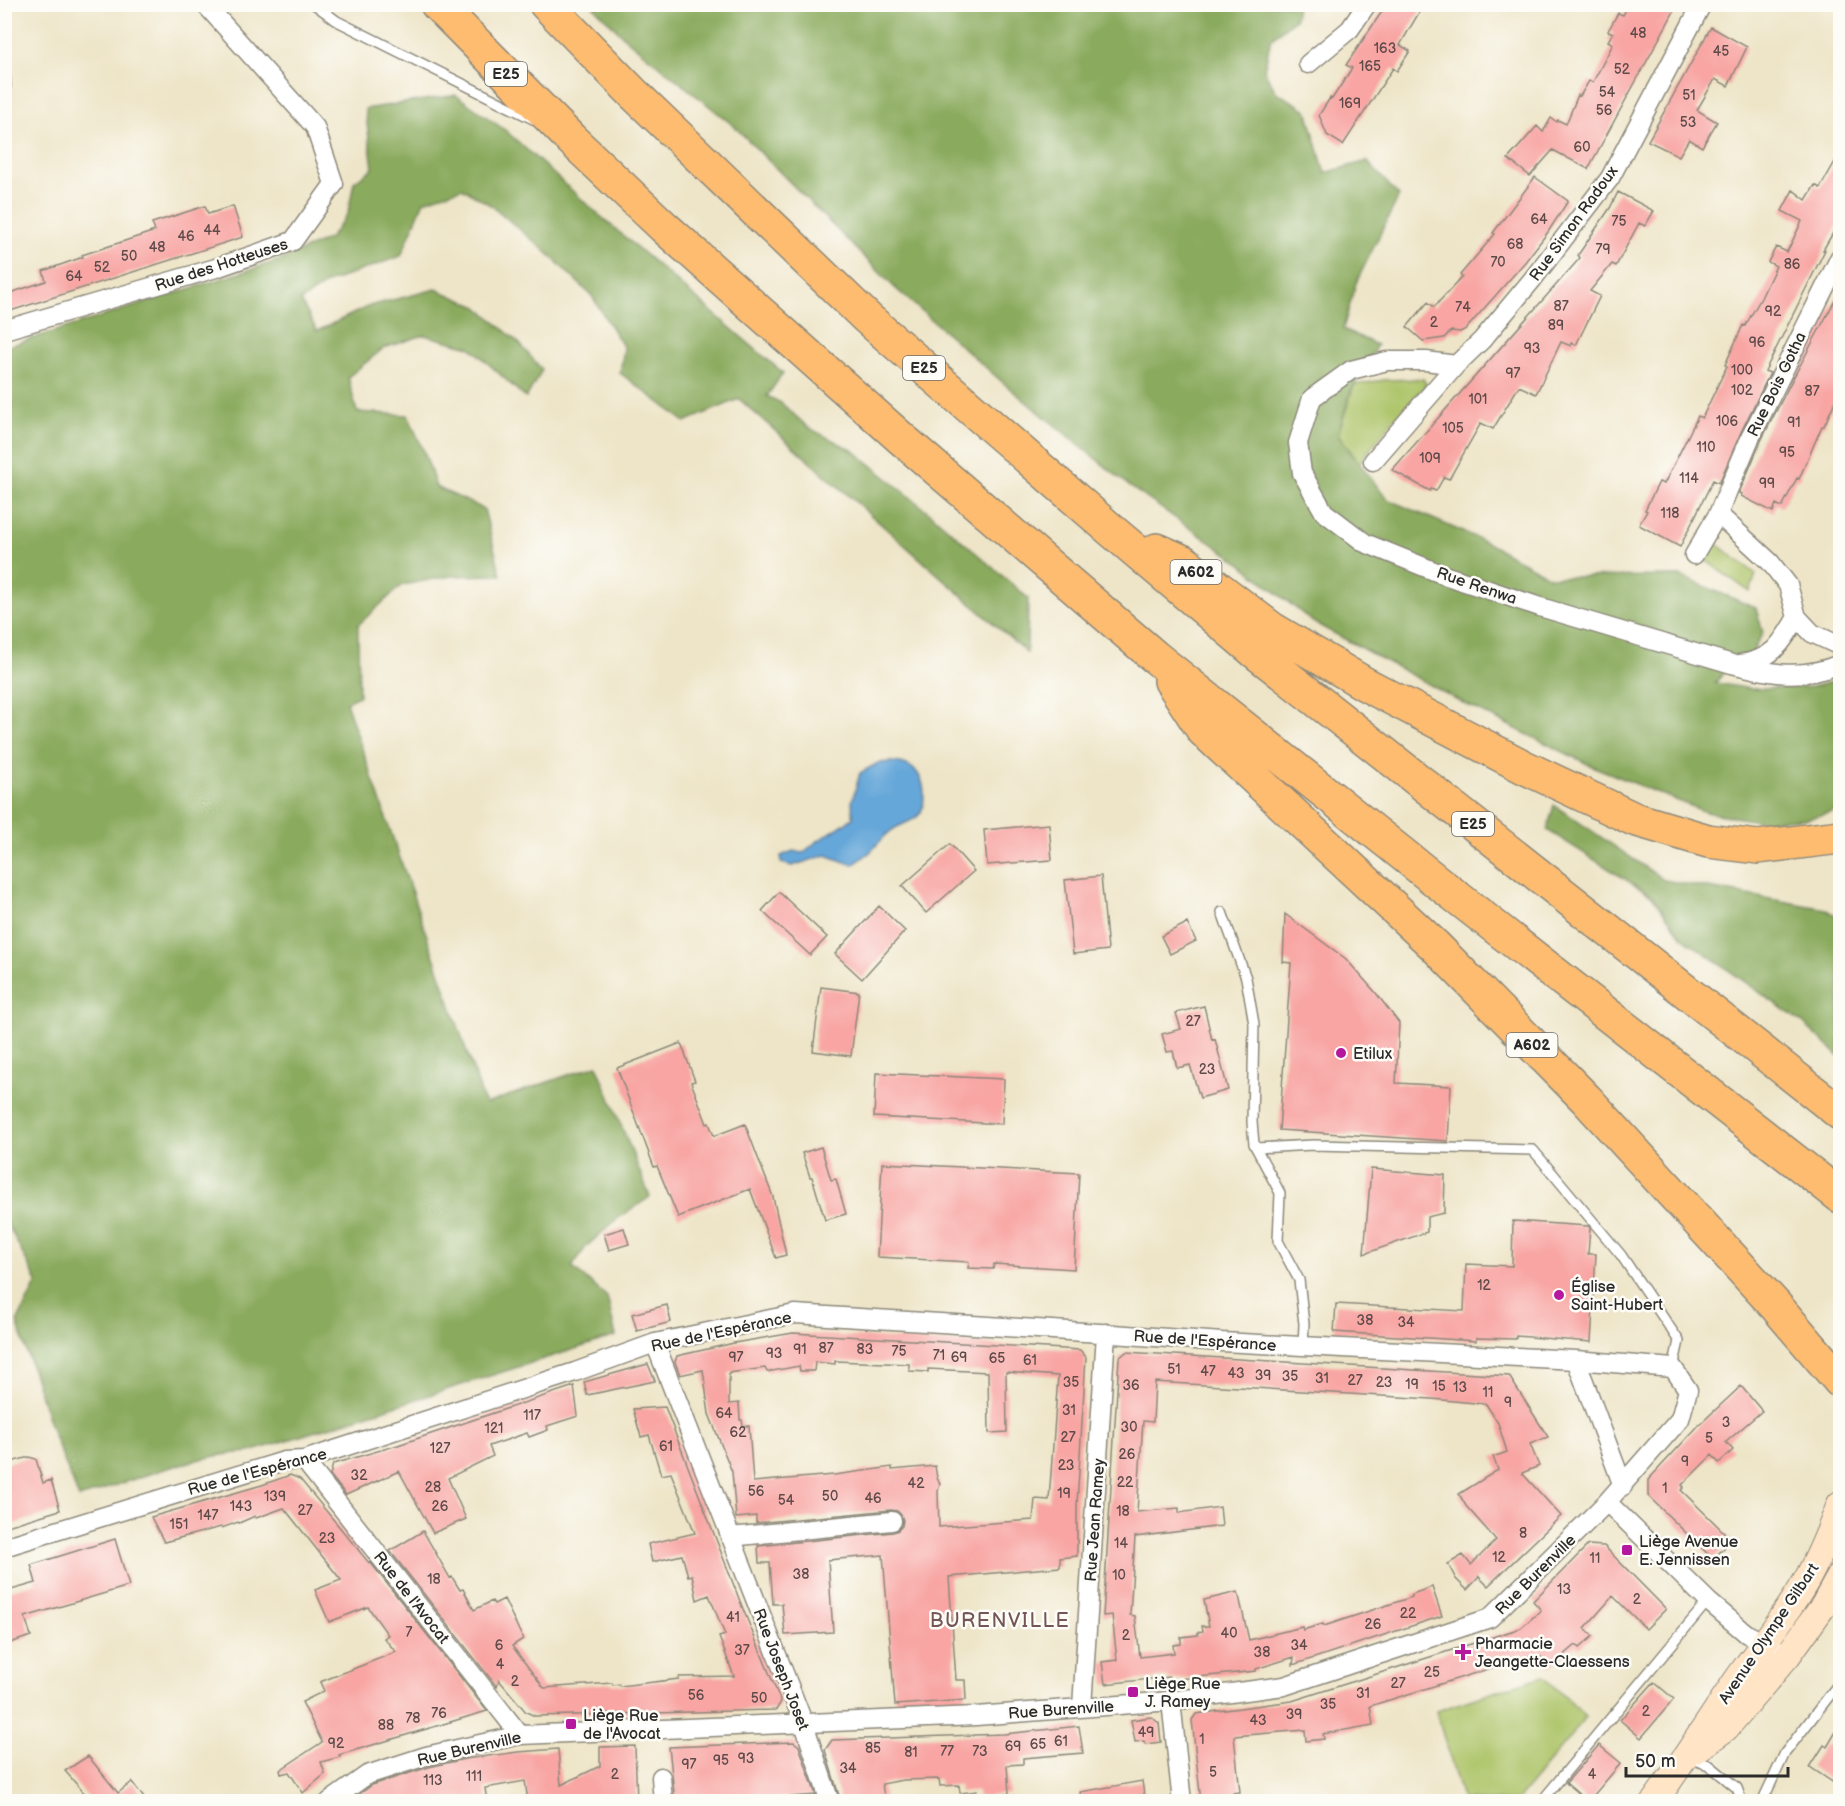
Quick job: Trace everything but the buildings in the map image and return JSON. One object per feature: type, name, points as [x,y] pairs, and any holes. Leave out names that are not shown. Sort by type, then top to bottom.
[{"type":"highway","name":"E25","points":[[437,4],[571,139],[664,227],[902,439],[1155,657],[1440,884],[1840,1196]]},
{"type":"highway","name":"E25","points":[[546,4],[667,127],[867,318],[1111,530],[1253,650],[1840,1113]]},
{"type":"highway","name":"A602","points":[[1111,530],[1184,562],[1272,629],[1365,684],[1524,767],[1634,819],[1708,841],[1758,847],[1783,845],[1835,835]]},
{"type":"highway","name":"A602","points":[[1155,657],[1203,730],[1435,946],[1586,1099],[1775,1305],[1840,1381]]},
{"type":"street","name":"Rue des Hotteuses","points":[[4,330],[216,268],[293,241],[334,184],[315,127],[205,4]]},
{"type":"street","points":[[1308,64],[1350,29],[1367,4]]},
{"type":"street","name":"Rue Simon Radoux","points":[[1373,461],[1456,365],[1482,340],[1532,280],[1610,178],[1702,4]]},
{"type":"street","name":"Rue Bois Gotha","points":[[1694,555],[1718,514],[1751,436],[1840,257]]},
{"type":"street","name":"Rue Renwa","points":[[1456,365],[1426,361],[1387,361],[1351,370],[1312,398],[1298,443],[1302,473],[1324,512],[1365,543],[1444,575],[1540,607],[1732,664],[1785,675],[1807,674],[1840,664]]},
{"type":"street","points":[[1718,514],[1770,562],[1788,585],[1797,617],[1812,633],[1840,646]]},
{"type":"street","points":[[1732,664],[1755,662],[1770,654],[1784,640],[1797,617]]},
{"type":"street","name":"Rue de l'Espérance","points":[[4,1547],[262,1467],[284,1461],[304,1460],[655,1343],[795,1314],[1303,1347],[1576,1360],[1673,1368]]},
{"type":"street","name":"Rue Jean Ramey","points":[[1082,1707],[1106,1334]]},
{"type":"street","name":"Rue Joseph Joset","points":[[655,1343],[804,1724],[830,1802]]},
{"type":"street","points":[[1576,1360],[1623,1485]]},
{"type":"street","name":"Rue Burenville","points":[[328,1802],[367,1775],[426,1756],[520,1735],[976,1716],[1171,1701],[1284,1686],[1490,1618],[1607,1502],[1680,1419],[1688,1390],[1673,1368]]},
{"type":"street","name":"Rue de l'Avocat","points":[[304,1460],[520,1735]]},
{"type":"street","points":[[1607,1502],[1708,1601],[1747,1634],[1788,1655]]},
{"type":"street","name":"Avenue Olympe Gilbart","points":[[1654,1802],[1799,1592],[1813,1568],[1840,1504]]},
{"type":"street","points":[[730,1537],[892,1521]]},
{"type":"street","name":"Avenue Olympe Gilbart","points":[[1686,1758],[1726,1728],[1788,1655],[1824,1605],[1840,1576]]},
{"type":"street","points":[[1171,1701],[1182,1802]]},
{"type":"street","points":[[661,1777],[663,1802]]},
{"type":"lane","points":[[314,4],[337,21],[571,139]]},
{"type":"lane","points":[[4,58],[6,86],[4,90]]},
{"type":"lane","points":[[1222,912],[1246,978],[1254,1024],[1252,1122],[1254,1144],[1280,1193],[1278,1241],[1299,1281],[1304,1324],[1303,1347]]},
{"type":"lane","points":[[1256,1148],[1313,1145],[1533,1150],[1621,1255],[1679,1341],[1673,1368]]},
{"type":"lane","points":[[1541,1802],[1708,1601]]},
{"type":"lane","points":[[1762,1802],[1785,1752],[1840,1682]]},
{"type":"lane","points":[[1686,1758],[1709,1765],[1737,1788],[1742,1802]]},
{"type":"green space","points":[[592,5],[1297,5],[1295,19],[1271,39],[1264,70],[1276,92],[1307,110],[1325,173],[1367,161],[1399,196],[1356,283],[1343,329],[1377,345],[1351,391],[1338,435],[1387,499],[1486,542],[1550,577],[1680,576],[1756,608],[1763,633],[1747,661],[1732,664],[1715,683],[1752,689],[1811,687],[1840,680],[1840,807],[1832,812],[1806,819],[1758,821],[1705,812],[1592,766],[1467,705],[1313,622],[1236,560],[1129,486],[1008,387],[894,287],[734,126],[627,40]]},
{"type":"green space","points":[[456,95],[505,130],[598,214],[783,373],[767,396],[781,403],[809,428],[854,451],[1028,598],[1027,653],[739,399],[685,422],[620,373],[624,348],[592,296],[544,250],[492,206],[462,188],[424,201],[401,256],[327,283],[301,301],[317,331],[369,306],[436,289],[478,307],[520,344],[542,370],[526,398],[470,347],[424,335],[384,348],[348,377],[357,412],[408,415],[436,487],[484,509],[501,575],[451,576],[402,585],[358,625],[359,696],[346,702],[485,1104],[597,1065],[650,1197],[617,1219],[586,1247],[572,1267],[607,1297],[616,1336],[250,1452],[185,1463],[79,1498],[51,1428],[17,1322],[37,1282],[5,1219],[5,347],[283,259],[330,238],[348,213],[354,182],[373,168],[365,109]]},
{"type":"green space","points":[[1423,379],[1426,384],[1424,387],[1359,463],[1338,434],[1354,385],[1384,380]]},
{"type":"green space","points":[[1715,543],[1756,574],[1750,592],[1705,560]]},
{"type":"green space","points":[[1554,805],[1664,880],[1826,909],[1840,918],[1840,1057],[1804,1024],[1682,937],[1652,896],[1547,830]]},
{"type":"green space","points":[[1543,1676],[1586,1717],[1517,1801],[1463,1801],[1436,1711]]},
{"type":"water","points":[[878,763],[905,764],[919,775],[923,786],[924,802],[919,815],[891,831],[853,865],[826,855],[792,866],[781,863],[781,856],[793,851],[803,853],[853,818],[852,801],[860,773]]},
{"type":"place","name":"Etilux","points":[[1341,1053]]},
{"type":"place","name":"Église Saint-Hubert","points":[[1559,1295]]},
{"type":"place","name":"Liège Avenue E. Jennissen","points":[[1627,1550]]},
{"type":"place","name":"Pharmacie Jeangette-Claessens","points":[[1463,1652]]},
{"type":"place","name":"Liège Rue J. Ramey","points":[[1133,1692]]},
{"type":"place","name":"Liège Rue de l'Avocat","points":[[571,1724]]},
{"type":"district","name":"BURENVILLE","points":[[1000,1620]]}]
